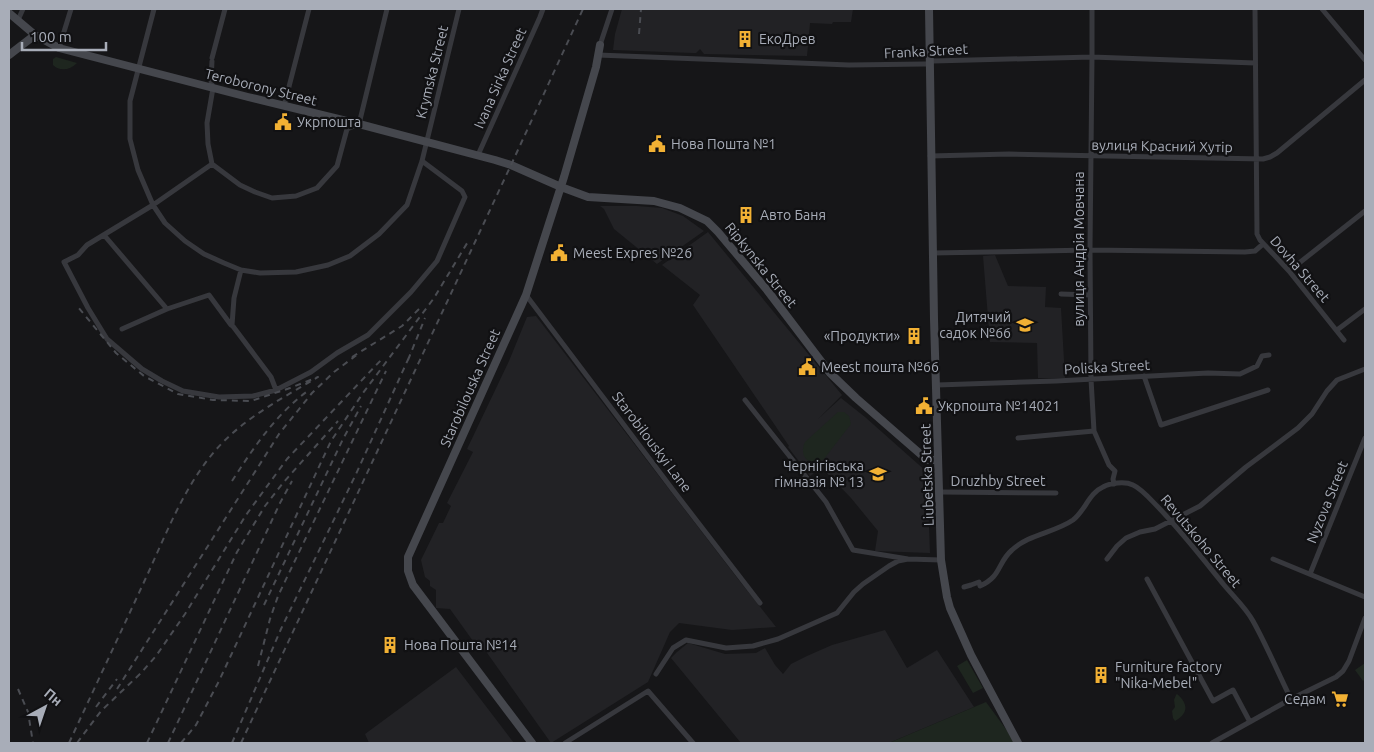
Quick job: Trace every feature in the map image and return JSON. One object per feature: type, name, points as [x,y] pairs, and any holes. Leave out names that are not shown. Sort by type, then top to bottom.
[{"type":"main road","name":"Liubetska Street","points":[[929,9],[934,319],[942,560],[945,588],[950,608],[971,656],[1018,743]]},
{"type":"main road","name":"Teroborony Street","points":[[9,13],[35,35],[59,48],[427,141],[516,167]]},
{"type":"main road","points":[[9,55],[35,35]]},
{"type":"main road","name":"Starobilouska Street","points":[[532,743],[413,585],[408,571],[408,557],[526,295],[561,187],[596,68],[600,45]]},
{"type":"main road","name":"Ripkynska Street","points":[[516,167],[588,197],[640,199],[668,204],[707,220],[745,264],[820,360],[843,386],[924,458],[938,460]]},
{"type":"street","points":[[18,20],[23,9]]},
{"type":"street","points":[[59,48],[71,9]]},
{"type":"street","name":"Krymska Street","points":[[154,9],[130,101],[130,139],[138,170],[153,205],[165,223],[185,241],[204,254],[241,270],[260,273],[296,272],[328,265],[350,256],[379,234],[407,205],[422,161],[459,9]]},
{"type":"street","points":[[225,9],[211,64],[213,88],[207,123],[208,144],[212,164],[240,185],[272,198],[296,196],[317,188],[337,166],[347,129],[359,124],[387,9]]},
{"type":"street","points":[[284,106],[309,9]]},
{"type":"street","name":"Ivana Sirka Street","points":[[478,155],[543,9]]},
{"type":"street","name":"Starobilouska Street","points":[[600,45],[612,9]]},
{"type":"street","name":"вулиця Андрія Мовчана","points":[[1092,9],[1091,379],[1094,431],[1109,465],[1115,472],[1113,482]]},
{"type":"street","name":"Dovha Street","points":[[1255,9],[1257,234],[1263,244],[1289,271],[1344,340]]},
{"type":"street","points":[[1322,9],[1365,60]]},
{"type":"street","name":"Franka Street","points":[[598,55],[849,65],[929,64],[933,61],[1092,58],[1255,63]]},
{"type":"street","name":"вулиця Красний Хутір","points":[[930,156],[1009,154],[1257,159],[1270,157],[1365,80]]},
{"type":"street","points":[[212,164],[153,205],[87,245],[78,255],[64,262],[107,339],[142,369],[162,382],[182,391],[219,398],[253,396],[276,390],[311,372],[337,353],[368,335],[411,292],[437,261],[465,197],[462,191],[422,161]]},
{"type":"street","points":[[1289,271],[1365,211]]},
{"type":"street","points":[[104,235],[167,309]]},
{"type":"street","points":[[933,253],[1090,250],[1245,252],[1255,251],[1263,244]]},
{"type":"street","points":[[232,325],[234,298],[241,270]]},
{"type":"street","points":[[1061,294],[1090,294]]},
{"type":"street","points":[[122,329],[167,309],[209,295],[271,377],[276,390]]},
{"type":"street","name":"Starobilouskyi Lane","points":[[526,295],[760,602]]},
{"type":"street","points":[[1337,330],[1365,309]]},
{"type":"street","name":"Poliska Street","points":[[937,385],[1208,373],[1240,374],[1257,366],[1262,356],[1270,355]]},
{"type":"street","points":[[1107,559],[1126,538],[1140,532],[1155,529],[1200,506],[1246,467],[1298,428],[1312,414],[1327,391],[1337,380],[1365,369]]},
{"type":"street","points":[[1144,376],[1161,425],[1268,390]]},
{"type":"street","points":[[745,400],[826,502],[853,550],[908,559],[942,560]]},
{"type":"street","points":[[1018,438],[1094,431]]},
{"type":"street","name":"Nyzova Street","points":[[1310,574],[1365,438]]},
{"type":"street","points":[[964,587],[994,578],[1005,559],[1016,547],[1042,533],[1066,525],[1080,514],[1094,493],[1113,482]]},
{"type":"street","name":"Revutskoho Street","points":[[1113,482],[1133,485],[1172,521],[1252,619],[1291,699]]},
{"type":"street","name":"Druzhby Street","points":[[940,492],[1056,493]]},
{"type":"street","points":[[656,674],[673,648],[686,640],[726,648],[753,646],[783,637],[837,613],[863,584],[888,566],[908,559]]},
{"type":"street","points":[[1273,559],[1365,597]]},
{"type":"street","points":[[1147,579],[1213,701],[1233,690],[1250,722]]},
{"type":"street","points":[[1212,743],[1224,741],[1250,722],[1336,677],[1343,671],[1348,661],[1365,618]]},
{"type":"street","points":[[565,743],[648,691],[693,743]]},
{"type":"shaded area","points":[[622,9],[853,9],[851,22],[833,22],[832,24],[810,23],[807,56],[704,54],[700,49],[696,53],[613,50]]},
{"type":"shaded area","points":[[56,57],[77,63],[68,69],[59,69],[53,65],[53,59]]},
{"type":"shaded area","points":[[600,206],[662,208],[683,216],[704,231],[657,264],[614,229],[604,209]]},
{"type":"shaded area","points":[[708,232],[842,395],[818,419],[841,398],[927,472],[930,553],[875,551],[878,531],[851,498],[822,468],[810,476],[788,447],[693,305],[700,295],[662,265]]},
{"type":"shaded area","name":"Дитячий садок №66","points":[[995,255],[1008,286],[1046,287],[1045,307],[1061,308],[1065,378],[1038,378],[1037,343],[990,342],[983,256]]},
{"type":"shaded area","points":[[536,316],[776,627],[732,630],[679,623],[670,632],[648,682],[551,743],[485,650],[478,648],[450,609],[436,608],[436,590],[430,586],[430,581],[425,577],[421,560],[439,523],[443,523],[451,506],[447,503],[473,452],[467,449],[509,361],[527,317]]},
{"type":"shaded area","points":[[838,412],[844,412],[849,416],[851,424],[824,459],[819,462],[810,462],[803,452],[805,442]]},
{"type":"shaded area","points":[[885,630],[907,668],[937,650],[974,707],[889,743],[741,743],[671,658],[688,643],[725,654],[756,653],[765,648],[783,674],[791,664],[832,645]]},
{"type":"shaded area","points":[[967,660],[983,688],[973,693],[957,666]]},
{"type":"shaded area","points":[[1365,663],[1365,679],[1363,681],[1355,670]]},
{"type":"shaded area","points":[[456,667],[514,743],[369,743],[365,734]]},
{"type":"shaded area","points":[[1177,694],[1184,701],[1185,712],[1175,721],[1172,711],[1175,707],[1174,700]]},
{"type":"shaded area","points":[[986,702],[1014,743],[889,743]]},
{"type":"railway","points":[[241,743],[583,9]]},
{"type":"railway","points":[[639,34],[641,9]]},
{"type":"railway","points":[[181,743],[196,725],[219,681],[331,441],[363,393],[434,298],[469,240]]},
{"type":"railway","points":[[69,743],[175,514],[203,467],[214,452],[237,429],[276,402],[318,377],[251,401],[213,400],[178,394],[144,376],[116,353],[78,307]]},
{"type":"railway","points":[[352,357],[402,326],[419,309]]},
{"type":"railway","points":[[408,360],[425,318]]},
{"type":"railway","points":[[232,743],[281,629],[356,474],[411,353]]},
{"type":"railway","points":[[117,689],[279,434],[312,393],[334,372],[358,354]]},
{"type":"railway","points":[[77,743],[101,711],[156,656],[185,614],[246,515],[287,459],[382,359]]},
{"type":"railway","points":[[258,666],[278,596],[386,371]]},
{"type":"railway","points":[[232,481],[276,420],[309,390]]},
{"type":"railway","points":[[264,605],[343,439],[361,406]]},
{"type":"railway","points":[[147,743],[237,552],[265,506],[338,421]]},
{"type":"railway","points":[[168,743],[292,481]]},
{"type":"railway","points":[[96,707],[117,679]]},
{"type":"railway","points":[[18,689],[28,712],[33,743]]},
{"type":"place","name":"ЕкоДрев","points":[[745,39]]},
{"type":"place","name":"Укрпошта","points":[[283,122]]},
{"type":"place","name":"Нова Пошта №1","points":[[657,144]]},
{"type":"place","name":"Авто Баня","points":[[746,215]]},
{"type":"place","name":"Meest Expres №26","points":[[559,253]]},
{"type":"place","name":"Дитячий садок №66","points":[[1025,325]]},
{"type":"place","name":"«Продукти»","points":[[914,336]]},
{"type":"place","name":"Meest пошта №66","points":[[807,367]]},
{"type":"place","name":"Укрпошта №14021","points":[[924,406]]},
{"type":"place","name":"Чернігівська гімназія № 13","points":[[878,474]]},
{"type":"place","name":"Нова Пошта №14","points":[[390,645]]},
{"type":"place","name":"Furniture factory \"Nika-Mebel\"","points":[[1101,675]]},
{"type":"place","name":"Седам","points":[[1340,699]]}]
